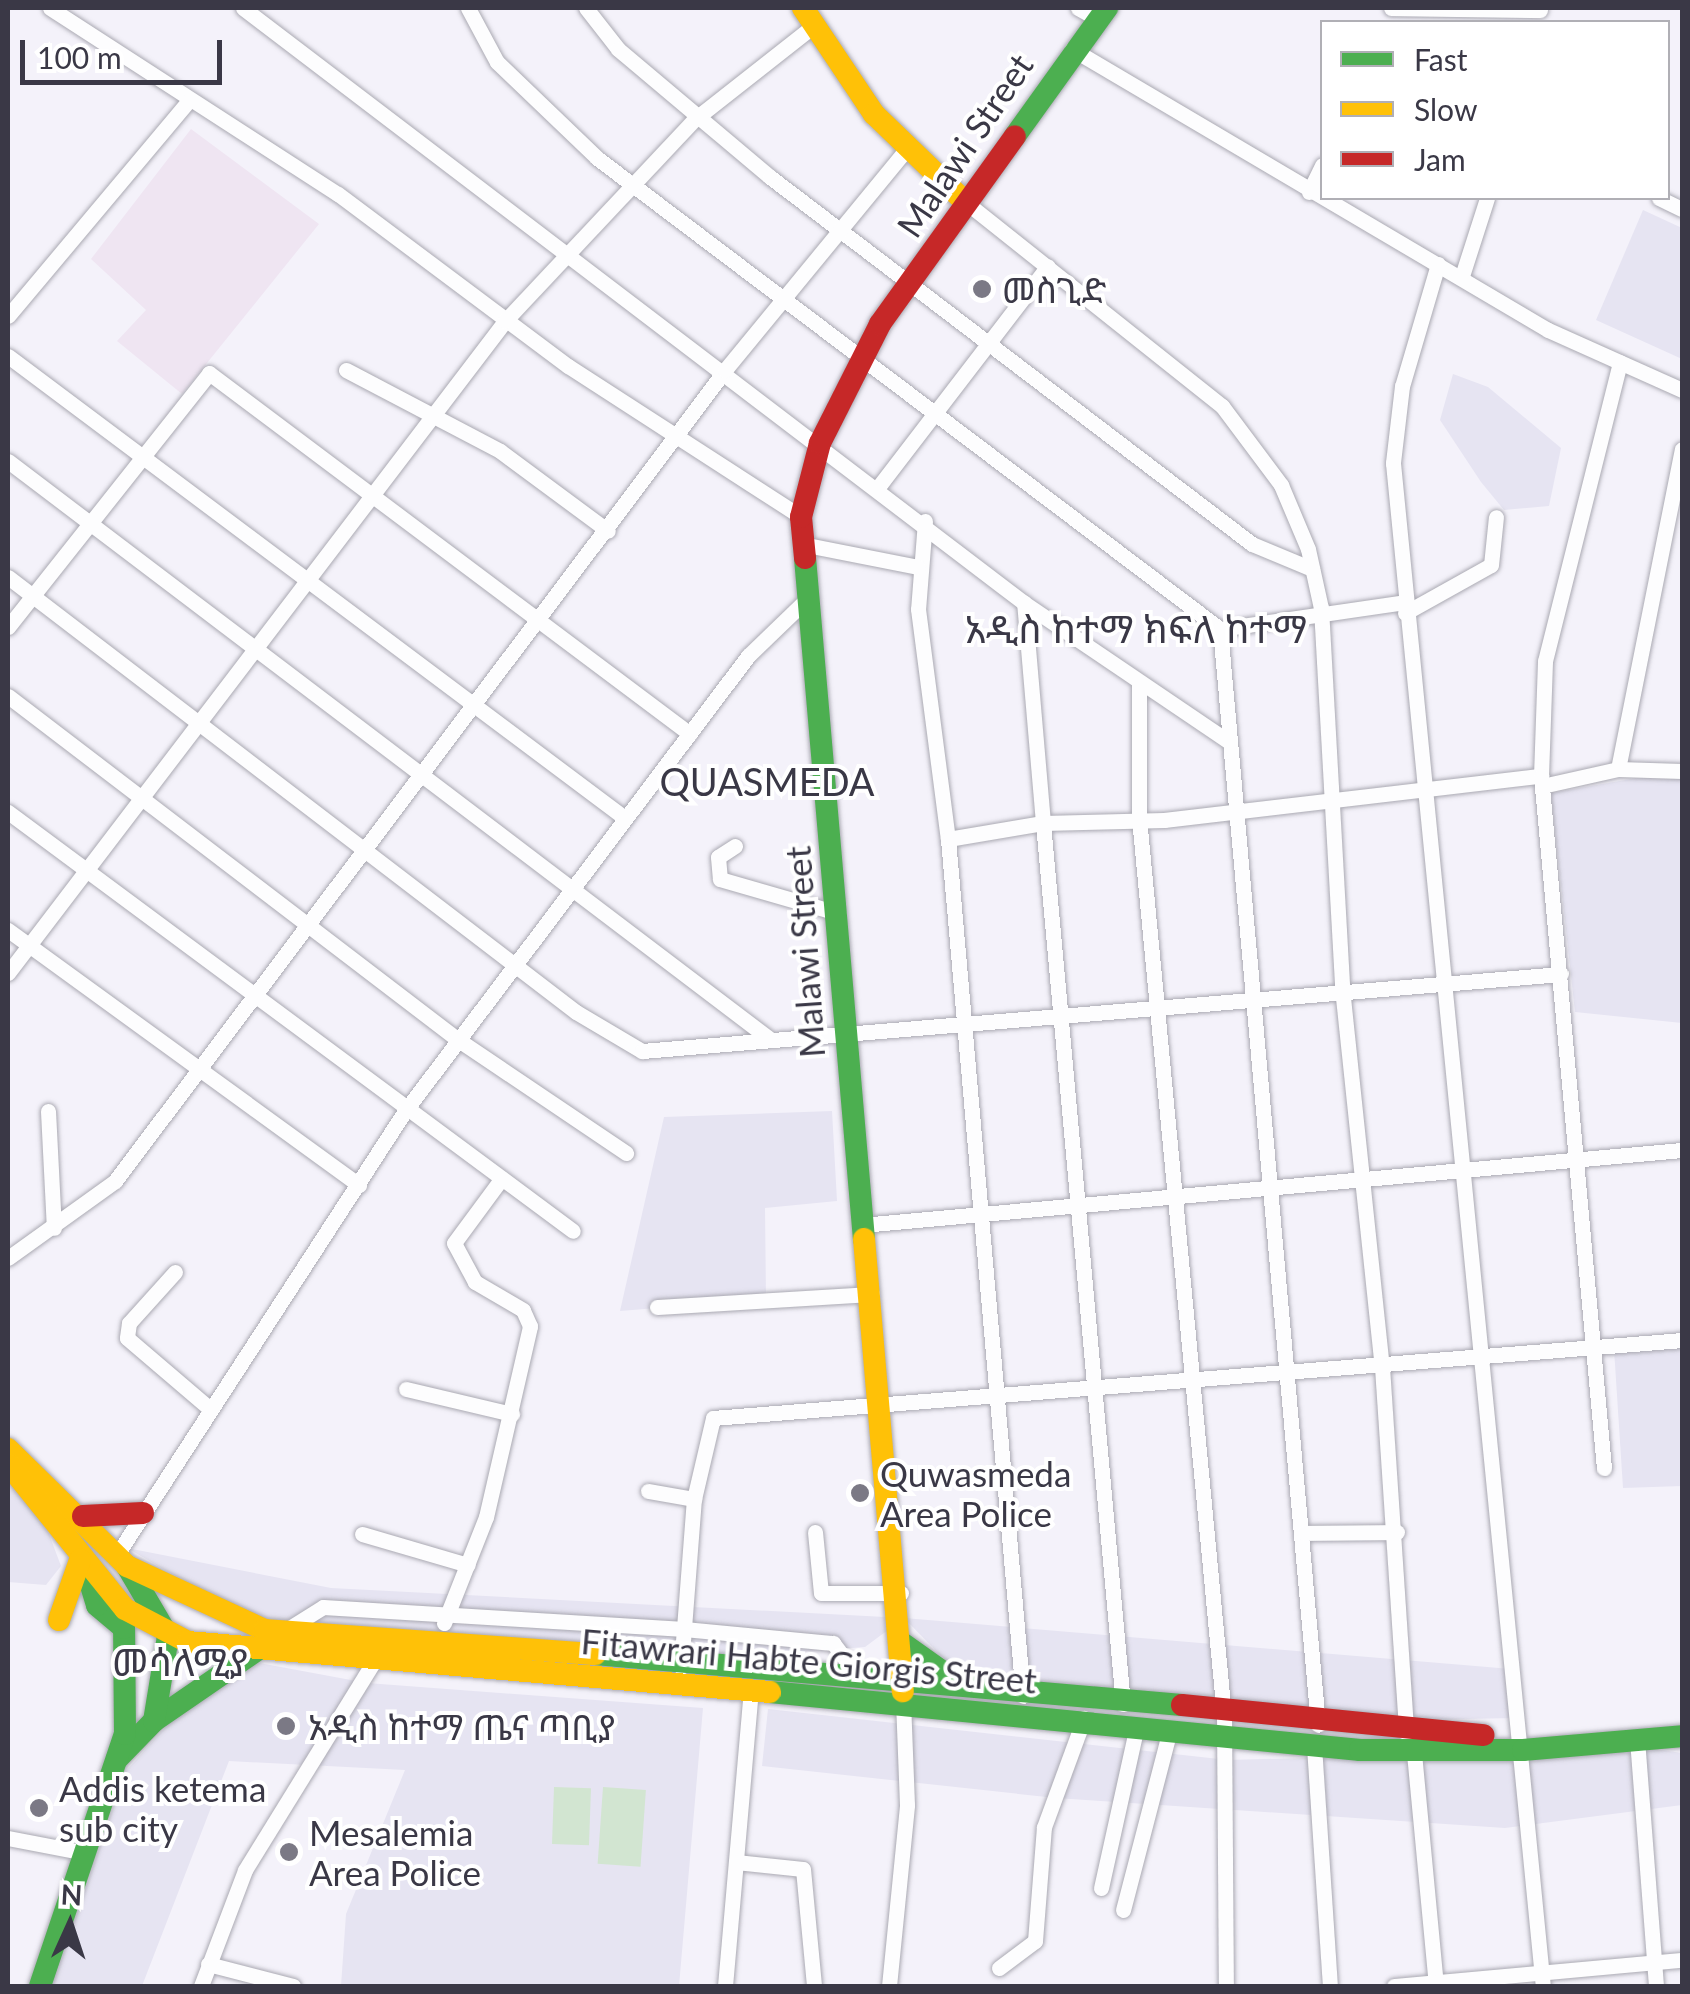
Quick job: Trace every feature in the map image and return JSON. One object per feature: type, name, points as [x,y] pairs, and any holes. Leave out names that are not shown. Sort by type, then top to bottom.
[{"type":"main road","name":"Malawi Street","points":[[903,1690],[901,1593],[862,1225],[838,913],[805,601],[801,517],[820,443],[863,355],[1094,11]]},
{"type":"main road","points":[[808,17],[906,150],[964,200]]},
{"type":"main road","points":[[8,1449],[83,1516],[122,1561],[168,1636],[154,1720]]},
{"type":"main road","name":"Fitawrari Habte Giorgis Street","points":[[8,1464],[82,1563],[136,1620],[168,1636],[268,1638],[372,1664],[429,1656],[751,1688],[903,1690],[1170,1730],[1224,1726],[1410,1743],[1682,1736]]},
{"type":"main road","points":[[83,1516],[143,1513]]},
{"type":"main road","points":[[122,1561],[268,1638],[429,1656],[863,1674],[903,1690],[972,1688],[1123,1704],[1224,1726]]},
{"type":"main road","points":[[58,1620],[82,1563]]},
{"type":"main road","points":[[40,1986],[117,1759],[129,1682],[124,1628],[97,1605],[82,1563]]},
{"type":"main road","points":[[863,1674],[902,1636],[972,1688]]},
{"type":"main road","points":[[117,1759],[154,1720],[268,1638]]},
{"type":"main road","points":[[1522,1742],[1682,1721]]},
{"type":"street","points":[[50,8],[338,194],[505,321],[801,517]]},
{"type":"street","points":[[244,8],[344,93],[573,254],[925,521],[1024,603],[1228,741]]},
{"type":"street","points":[[468,8],[497,62],[635,188],[863,355],[1220,629],[1286,1372],[1304,1532],[1330,1986]]},
{"type":"street","points":[[586,8],[695,119],[990,338],[1252,544],[1312,569]]},
{"type":"street","points":[[1392,8],[1539,13]]},
{"type":"street","points":[[8,974],[505,321],[573,254],[695,119],[808,17]]},
{"type":"street","points":[[1072,49],[1320,199]]},
{"type":"street","points":[[8,316],[189,100]]},
{"type":"street","points":[[8,1258],[115,1182],[254,1000],[308,922],[542,621],[725,370],[906,150]]},
{"type":"street","points":[[1308,192],[1320,169]]},
{"type":"street","points":[[964,200],[1222,406],[1281,485],[1312,569],[1320,608],[1342,988],[1382,1367],[1410,1743],[1435,1984]]},
{"type":"street","points":[[1322,200],[1620,362],[1682,390]]},
{"type":"street","points":[[1462,276],[1486,200]]},
{"type":"street","points":[[1438,264],[1394,442],[1404,608],[1466,1172],[1480,1358],[1522,1742],[1543,1979]]},
{"type":"street","points":[[879,486],[1048,266]]},
{"type":"street","points":[[8,356],[142,452],[625,818]]},
{"type":"street","points":[[1604,1468],[1542,781],[1545,661],[1620,362]]},
{"type":"street","points":[[346,370],[433,413],[608,531]]},
{"type":"street","points":[[8,627],[88,520],[209,373],[690,734]]},
{"type":"street","points":[[1618,769],[1682,449]]},
{"type":"street","points":[[8,461],[772,1040]]},
{"type":"street","points":[[1220,629],[1320,608],[1404,608],[1490,565],[1496,517]]},
{"type":"street","points":[[925,521],[918,566],[948,838],[1023,1696]]},
{"type":"street","points":[[802,544],[918,566]]},
{"type":"street","points":[[8,577],[364,852],[642,1051],[1342,988],[1560,974]]},
{"type":"street","points":[[122,1561],[143,1513],[405,1111],[571,886],[772,626],[805,601]]},
{"type":"street","points":[[1024,603],[1123,1704]]},
{"type":"street","points":[[1139,684],[1139,818],[1224,1726],[1226,1986]]},
{"type":"street","points":[[8,696],[457,1038],[626,1154]]},
{"type":"street","points":[[948,838],[1043,823],[1139,818],[1328,796],[1542,781],[1618,769],[1682,770]]},
{"type":"street","points":[[8,812],[499,1182],[573,1231]]},
{"type":"street","points":[[735,846],[718,857],[720,879],[838,913]]},
{"type":"street","points":[[8,930],[199,1073],[359,1185]]},
{"type":"street","points":[[48,1110],[54,1228]]},
{"type":"street","points":[[862,1225],[1270,1183],[1466,1172],[1682,1150]]},
{"type":"street","points":[[429,1656],[468,1565],[512,1414],[529,1318],[475,1282],[454,1243],[499,1182]]},
{"type":"street","points":[[175,1272],[129,1323],[127,1338],[210,1409]]},
{"type":"street","points":[[657,1307],[872,1294]]},
{"type":"street","points":[[681,1667],[694,1499],[710,1419],[882,1410],[1194,1378],[1382,1367],[1682,1340]]},
{"type":"street","points":[[406,1389],[512,1414]]},
{"type":"street","points":[[648,1491],[694,1499]]},
{"type":"street","points":[[815,1532],[821,1593],[901,1593]]},
{"type":"street","points":[[1304,1532],[1396,1532]]},
{"type":"street","points":[[362,1534],[468,1565]]},
{"type":"street","points":[[268,1638],[323,1606],[446,1618],[684,1629],[833,1643],[863,1674]]},
{"type":"street","points":[[201,1986],[245,1870],[372,1664]]},
{"type":"street","points":[[725,1986],[751,1688]]},
{"type":"street","points":[[889,1986],[907,1805],[903,1690]]},
{"type":"street","points":[[999,1968],[1034,1941],[1044,1826],[1084,1718]]},
{"type":"street","points":[[1100,1888],[1137,1724]]},
{"type":"street","points":[[1124,1910],[1170,1730]]},
{"type":"street","points":[[1637,1738],[1656,1986]]},
{"type":"street","points":[[8,1840],[86,1852]]},
{"type":"street","points":[[736,1862],[803,1870],[814,1986]]},
{"type":"street","points":[[1394,1986],[1543,1979],[1682,1960]]},
{"type":"street","points":[[208,1964],[293,1986]]},
{"type":"shaded area","points":[[191,129],[319,224],[182,394],[117,341],[146,310],[91,259]]},
{"type":"shaded area","points":[[1643,210],[1682,228],[1682,359],[1596,320]]},
{"type":"shaded area","points":[[1453,374],[1488,387],[1561,448],[1549,506],[1504,510],[1481,482],[1440,420]]},
{"type":"shaded area","points":[[1682,770],[1682,1023],[1575,1012],[1551,793]]},
{"type":"shaded area","points":[[832,1111],[837,1201],[765,1208],[766,1299],[620,1311],[664,1117]]},
{"type":"shaded area","points":[[1682,1343],[1682,1486],[1623,1488],[1614,1349]]},
{"type":"shaded area","points":[[8,1465],[34,1494],[61,1566],[46,1585],[8,1582]]},
{"type":"shaded area","points":[[127,1548],[331,1588],[904,1618],[865,1647],[694,1660],[254,1621]]},
{"type":"shaded area","points":[[904,1618],[1511,1669],[1515,1718],[1410,1720],[1008,1689],[947,1662]]},
{"type":"shaded area","points":[[248,1661],[367,1683],[703,1708],[679,1986],[341,1986],[346,1914],[405,1770],[229,1761],[142,1986],[52,1986],[126,1771],[191,1699]]},
{"type":"shaded area","points":[[768,1709],[1228,1760],[1654,1749],[1682,1753],[1682,1805],[1505,1828],[1056,1798],[762,1766]]},
{"type":"green space","points":[[554,1787],[591,1788],[589,1845],[552,1844]]},
{"type":"green space","points":[[603,1787],[646,1790],[641,1867],[598,1864]]},
{"type":"traffic: fast","points":[[1015,136],[1107,8]]},
{"type":"traffic: fast","points":[[805,558],[864,1239]]},
{"type":"traffic: fast","points":[[40,1986],[125,1734],[124,1628],[97,1605],[85,1566]]},
{"type":"traffic: fast","points":[[117,1759],[154,1721],[168,1636],[127,1566]]},
{"type":"traffic: fast","points":[[902,1643],[954,1680]]},
{"type":"traffic: fast","points":[[154,1721],[256,1651]]},
{"type":"traffic: fast","points":[[595,1654],[1182,1705]]},
{"type":"traffic: fast","points":[[770,1692],[1360,1750],[1523,1750],[1682,1736]]},
{"type":"traffic: slow","points":[[803,8],[874,114],[963,200]]},
{"type":"traffic: slow","points":[[864,1239],[903,1691]]},
{"type":"traffic: slow","points":[[8,1449],[127,1566],[265,1630],[595,1654]]},
{"type":"traffic: slow","points":[[8,1464],[125,1609],[188,1642],[770,1692]]},
{"type":"traffic: slow","points":[[59,1620],[80,1560]]},
{"type":"traffic: jam","points":[[805,558],[801,517],[820,443],[880,324],[1015,136]]},
{"type":"traffic: jam","points":[[83,1516],[143,1513]]},
{"type":"traffic: jam","points":[[1182,1705],[1484,1735]]},
{"type":"place","name":"መስጊድ","points":[[982,289]]},
{"type":"place","name":"Quwasmeda Area Police","points":[[860,1493]]},
{"type":"place","name":"አዲስ ከተማ ጤና ጣቢያ","points":[[286,1726]]},
{"type":"place","name":"Addis ketema sub city","points":[[39,1808]]},
{"type":"place","name":"Mesalemia Area Police","points":[[289,1852]]},
{"type":"district","name":"አዲስ ከተማ ክፍለ ከተማ","points":[[1136,629]]},
{"type":"district","name":"QUASMEDA","points":[[767,782]]},
{"type":"district","name":"መሳለሚያ","points":[[180,1662]]}]
